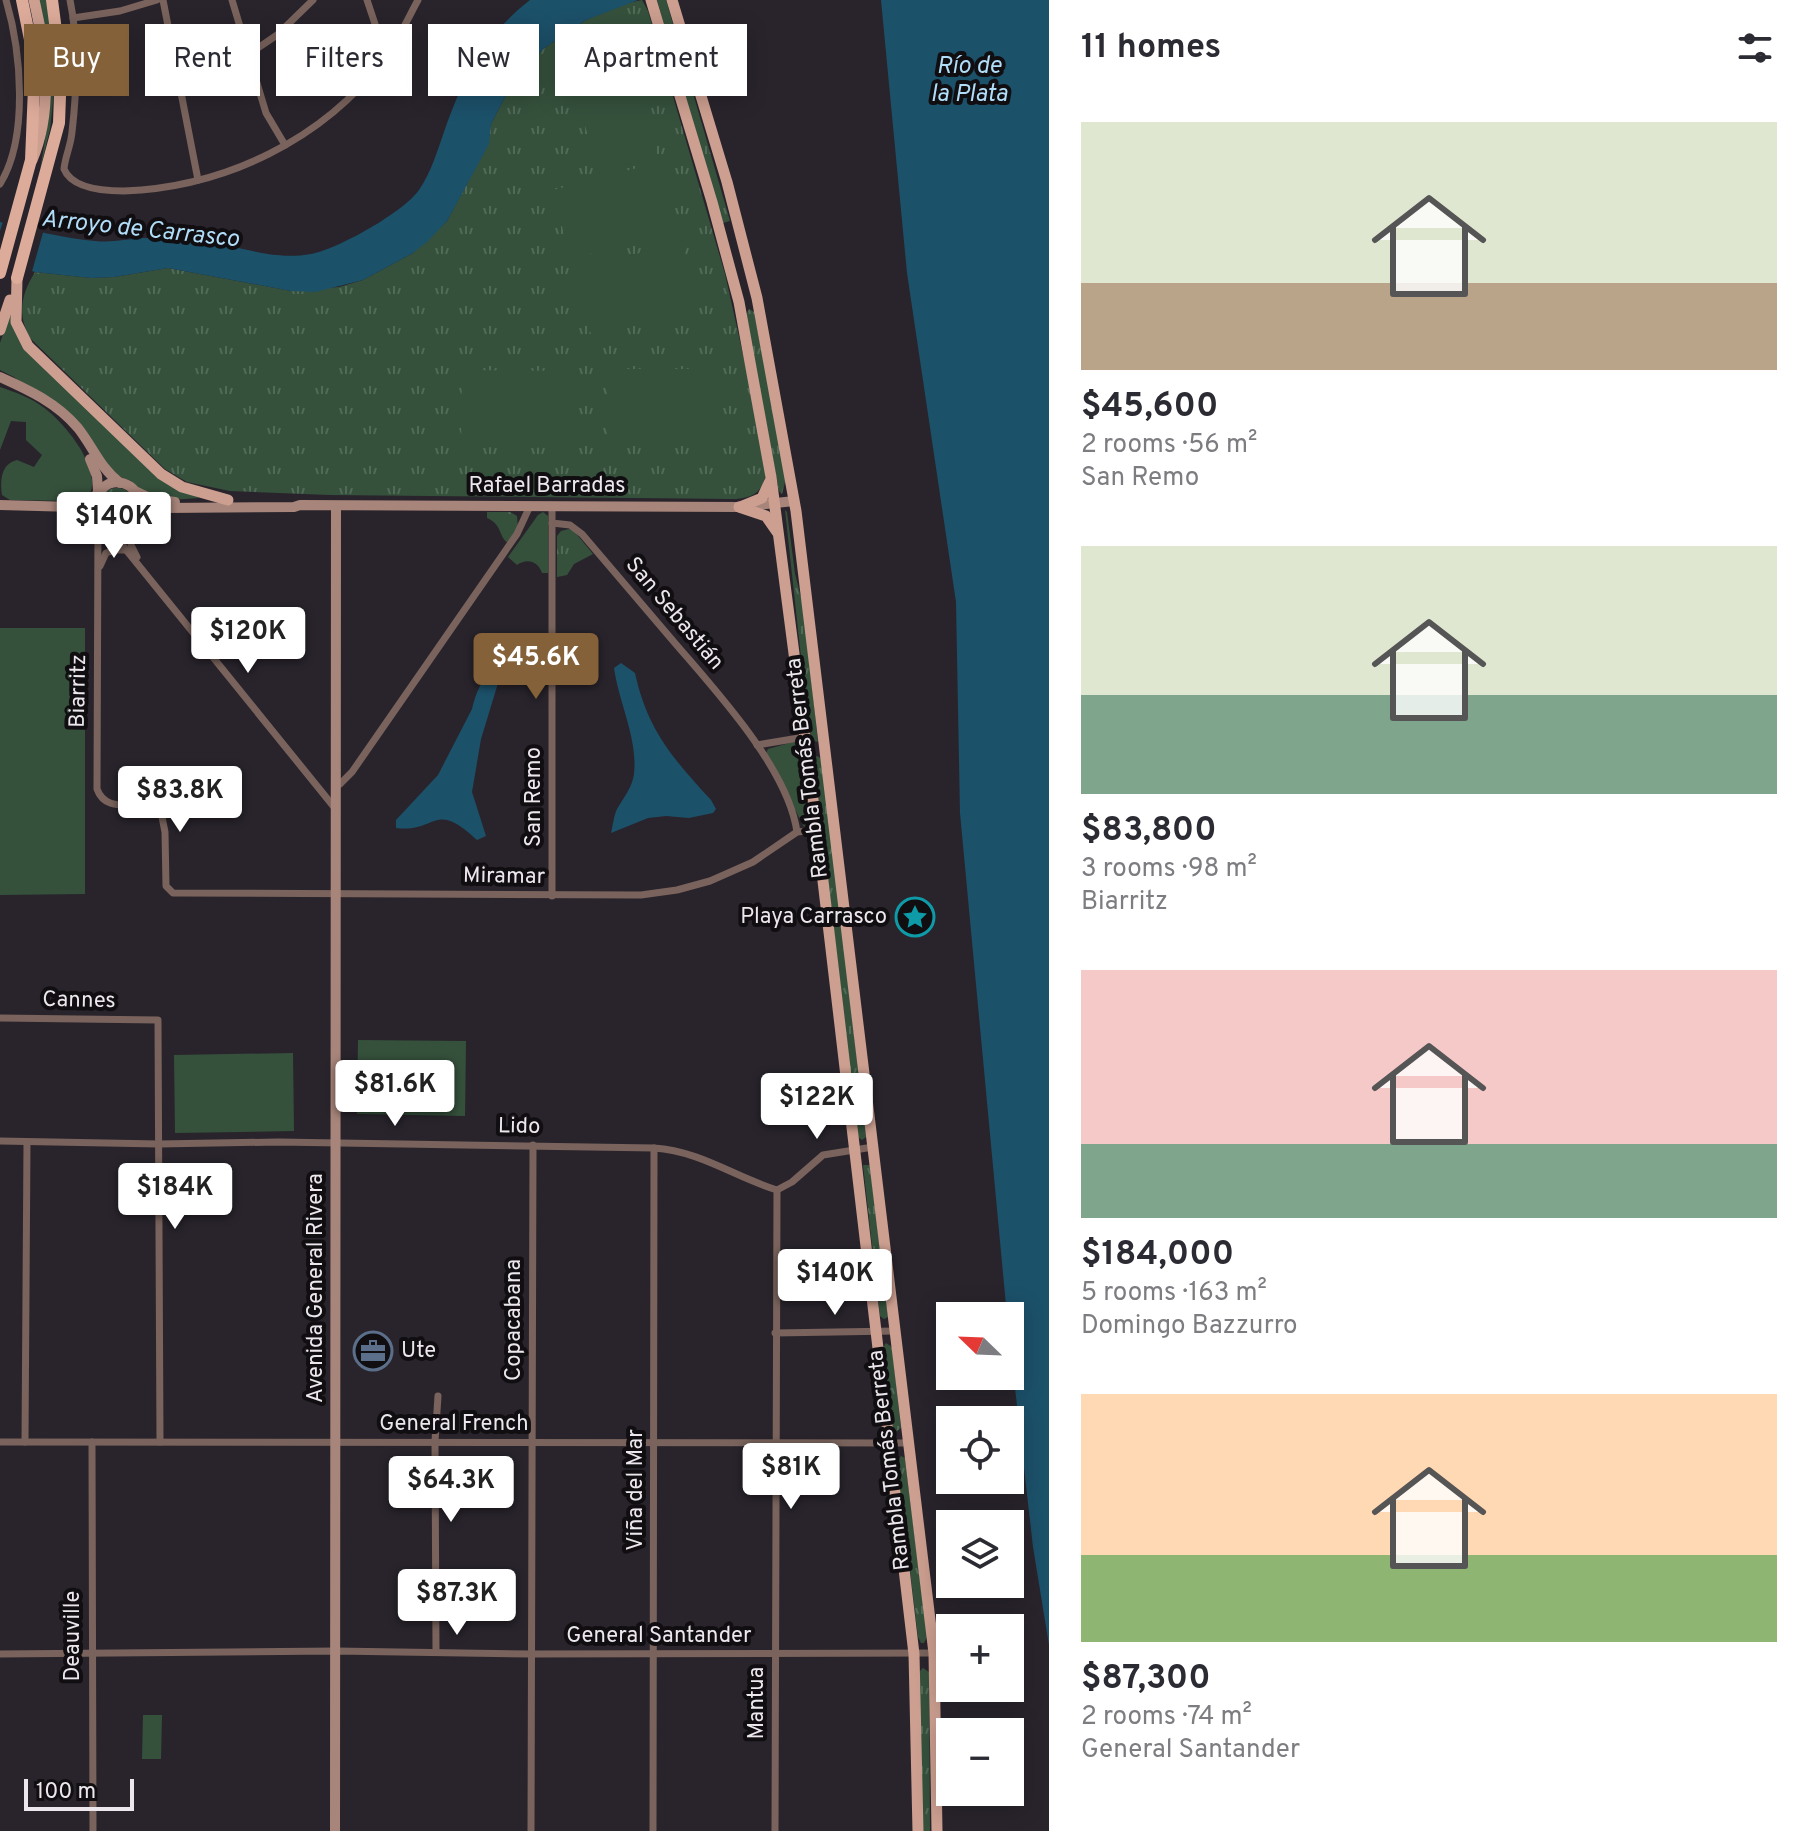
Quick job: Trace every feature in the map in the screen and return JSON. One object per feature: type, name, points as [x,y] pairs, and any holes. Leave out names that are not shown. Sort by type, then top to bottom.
[{"type":"highway","points":[[0,273],[31,160],[35,64],[22,0]]},
{"type":"highway","points":[[52,0],[56,24]]},
{"type":"highway","points":[[17,278],[59,123],[59,96]]},
{"type":"main road","points":[[31,160],[39,144],[45,71],[34,0]]},
{"type":"main road","name":"Rambla Tomás Berreta","points":[[672,0],[757,298],[794,501],[934,1653],[937,1831]]},
{"type":"main road","name":"Rambla Tomás Berreta","points":[[652,1],[739,302],[771,477],[817,830],[914,1654],[918,1831]]},
{"type":"main road","points":[[719,229],[738,223]]},
{"type":"main road","points":[[0,330],[17,278]]},
{"type":"main road","points":[[17,278],[16,322],[28,346],[161,474],[182,487],[228,500]]},
{"type":"main road","points":[[739,302],[757,298]]},
{"type":"main road","points":[[1,380],[44,398],[68,417],[105,470],[120,483]]},
{"type":"main road","points":[[1,380],[42,402],[65,421],[82,445],[94,466],[97,493],[92,506],[96,520]]},
{"type":"main road","points":[[739,507],[762,498],[771,477]]},
{"type":"main road","points":[[75,507],[108,484],[120,483]]},
{"type":"main road","name":"Rafael Barradas","points":[[120,483],[147,498],[164,502],[294,501],[300,505]]},
{"type":"main road","points":[[134,523],[140,502],[135,491]]},
{"type":"main road","name":"Rafael Barradas","points":[[110,530],[125,530],[158,509],[300,505],[739,507],[794,501]]},
{"type":"main road","points":[[0,505],[75,507],[110,530]]},
{"type":"main road","points":[[775,505],[789,512],[797,570],[807,595]]},
{"type":"main road","name":"Avenida General Rivera","points":[[335,1831],[336,506]]},
{"type":"main road","points":[[739,507],[766,516],[779,536]]},
{"type":"main road","points":[[806,750],[826,748]]},
{"type":"street","points":[[0,184],[11,152],[19,102],[19,62],[6,0]]},
{"type":"street","points":[[70,0],[73,24]]},
{"type":"street","points":[[73,18],[120,11],[157,0]]},
{"type":"street","points":[[163,0],[198,180]]},
{"type":"street","points":[[232,0],[240,24]]},
{"type":"street","points":[[260,47],[277,35],[313,0]]},
{"type":"street","points":[[367,0],[375,24]]},
{"type":"street","points":[[405,24],[418,0]]},
{"type":"street","points":[[260,92],[266,113],[285,145]]},
{"type":"street","points":[[75,96],[66,174],[84,185],[119,191],[198,180],[247,166],[332,113],[348,96]]},
{"type":"street","points":[[335,786],[352,772],[517,534],[530,506]]},
{"type":"street","name":"San Remo","points":[[552,506],[552,896]]},
{"type":"street","name":"Biarritz","points":[[96,520],[97,789],[102,799],[110,804],[149,805],[161,812],[165,832],[166,886],[175,893]]},
{"type":"street","points":[[134,523],[131,545],[139,563]]},
{"type":"street","name":"San Sebastián","points":[[552,523],[570,525],[582,534],[717,693],[757,745],[789,804],[797,832]]},
{"type":"street","points":[[110,530],[334,807]]},
{"type":"street","points":[[98,576],[106,553],[126,550]]},
{"type":"street","points":[[757,745],[805,737]]},
{"type":"street","name":"Miramar","points":[[175,893],[641,895],[698,885],[753,862],[797,832],[817,830]]},
{"type":"street","name":"Cannes","points":[[0,1018],[158,1020],[159,1144]]},
{"type":"street","name":"Lido","points":[[0,1141],[654,1148],[687,1153],[777,1190]]},
{"type":"street","points":[[25,1442],[27,1142]]},
{"type":"street","points":[[159,1144],[160,1442]]},
{"type":"street","name":"Copacabana","points":[[531,1831],[533,1145]]},
{"type":"street","points":[[777,1190],[829,1153],[873,1147]]},
{"type":"street","name":"Viña del Mar","points":[[653,1831],[654,1148]]},
{"type":"street","name":"Mantua","points":[[775,1831],[777,1190]]},
{"type":"street","points":[[775,1333],[895,1331]]},
{"type":"street","points":[[436,1652],[435,1441],[438,1396]]},
{"type":"street","name":"General French","points":[[0,1442],[908,1443]]},
{"type":"street","name":"Deauville","points":[[92,1442],[93,1831]]},
{"type":"street","name":"General Santander","points":[[0,1654],[336,1651],[934,1653]]},
{"type":"green space","points":[[39,0],[47,0],[50,24],[40,24]]},
{"type":"green space","points":[[642,0],[652,24],[580,24],[586,20],[619,5]]},
{"type":"green space","points":[[657,0],[666,0],[673,24],[664,24]]},
{"type":"green space","points":[[555,41],[555,96],[673,96],[725,274],[750,386],[766,473],[762,485],[752,495],[736,499],[330,495],[230,491],[187,482],[165,469],[30,338],[23,321],[22,305],[35,272],[91,278],[168,268],[291,291],[339,287],[363,280],[413,253],[447,221],[488,144],[491,124],[505,96],[539,96],[539,54]]},
{"type":"green space","points":[[45,96],[54,96],[50,129],[40,170],[47,128]]},
{"type":"green space","points":[[576,96],[639,96],[656,155],[599,172]]},
{"type":"green space","points":[[685,96],[694,96],[730,221],[723,223]]},
{"type":"green space","points":[[660,162],[678,231],[570,259],[553,190]]},
{"type":"green space","points":[[682,241],[700,307],[592,338],[573,272]]},
{"type":"green space","points":[[749,309],[754,312],[786,478],[782,494],[746,315]]},
{"type":"green space","points":[[10,314],[13,323],[158,476],[199,498],[171,500],[148,496],[131,481],[116,475],[90,441],[14,377],[0,370],[0,343]]},
{"type":"green space","points":[[608,369],[720,369],[720,437],[608,437]]},
{"type":"green space","points":[[462,370],[578,371],[577,448],[461,447]]},
{"type":"green space","points":[[0,387],[40,405],[69,432],[90,471],[90,494],[75,501],[10,500],[2,495],[2,478],[8,465],[17,460],[34,467],[42,455],[26,440],[26,422],[11,421],[0,450]]},
{"type":"green space","points":[[117,488],[130,494],[136,507],[130,520],[117,526],[104,520],[98,507],[104,494]]},
{"type":"green space","points":[[785,510],[803,605],[817,742],[810,739]]},
{"type":"green space","points":[[487,512],[510,512],[517,516],[518,528],[508,543],[496,524],[487,518]]},
{"type":"green space","points":[[543,512],[548,516],[548,573],[542,573],[532,562],[517,565],[508,557]]},
{"type":"green space","points":[[569,529],[593,554],[574,564],[567,575],[557,577],[557,536]]},
{"type":"green space","points":[[0,628],[85,628],[85,894],[0,895]]},
{"type":"green space","points":[[793,742],[799,744],[808,822],[804,827],[766,753],[768,749]]},
{"type":"green space","points":[[817,756],[822,759],[866,1137],[862,1140],[858,1137],[814,759]]},
{"type":"green space","points":[[358,1040],[466,1041],[465,1116],[357,1114]]},
{"type":"green space","points":[[293,1053],[294,1131],[175,1133],[174,1055]]},
{"type":"green space","points":[[863,1165],[870,1165],[888,1317],[884,1319],[880,1316]]},
{"type":"green space","points":[[886,1343],[892,1347],[901,1428],[897,1431],[893,1429],[883,1348]]},
{"type":"green space","points":[[901,1456],[905,1458],[927,1637],[924,1643],[918,1637],[897,1462]]},
{"type":"green space","points":[[923,1668],[929,1672],[930,1831],[921,1831],[919,1672]]},
{"type":"green space","points":[[143,1715],[162,1715],[161,1759],[142,1759]]},
{"type":"water","points":[[530,0],[638,0],[580,24],[555,24],[555,41],[539,54],[539,24],[504,24]]},
{"type":"water","name":"Río de la Plata","points":[[881,0],[1049,0],[1049,1645],[1024,1468],[1024,1406],[1017,1406],[1015,1390],[1024,1390],[1024,1302],[1006,1302],[960,813],[956,602],[907,273]]},
{"type":"water","points":[[458,96],[505,96],[491,124],[489,144],[447,221],[413,253],[363,280],[315,292],[291,291],[168,268],[91,278],[35,272],[0,261],[0,222],[83,240],[188,240],[284,256],[322,251],[385,219],[411,199],[431,169]]},
{"type":"water","points":[[621,663],[635,673],[654,727],[673,757],[711,800],[716,809],[713,813],[689,818],[648,818],[611,833],[616,811],[630,788],[634,774],[631,734],[614,668]]},
{"type":"water","points":[[495,666],[502,670],[481,739],[472,792],[486,836],[477,840],[463,828],[443,820],[396,828],[396,820],[438,775],[472,709],[480,686]]},
{"type":"pier","points":[[4,219],[44,229],[31,275],[0,266],[0,231]]},
{"type":"place","name":"Playa Carrasco","points":[[915,917]]},
{"type":"place","name":"Ute","points":[[373,1351]]},
{"type":"water label","name":"Arroyo de Carrasco","points":[[140,230]]}]
